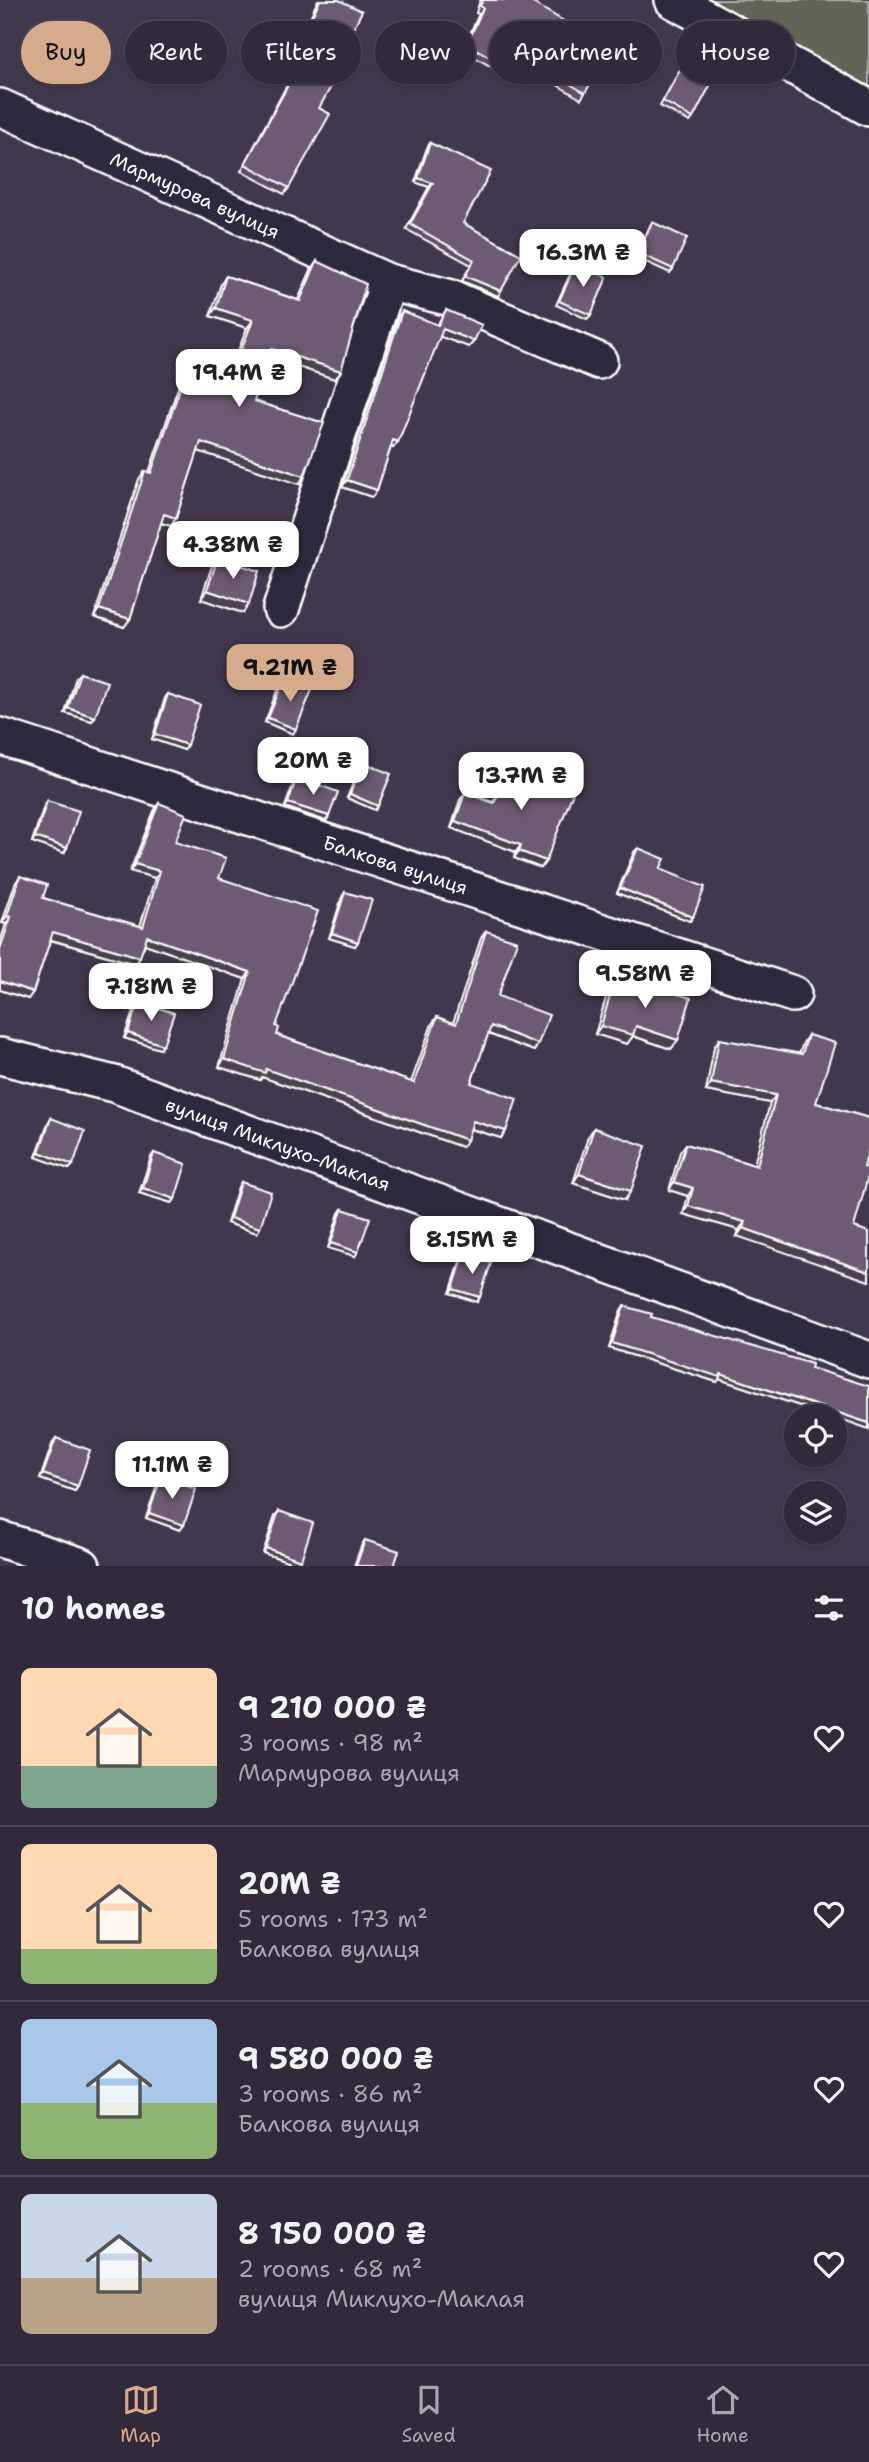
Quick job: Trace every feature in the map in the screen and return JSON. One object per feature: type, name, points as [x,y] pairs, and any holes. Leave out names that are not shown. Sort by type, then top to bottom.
[{"type":"street","points":[[673,0],[869,108]]},
{"type":"street","name":"Мармурова вулиця","points":[[0,107],[388,282],[451,298],[599,361]]},
{"type":"street","points":[[281,609],[388,282]]},
{"type":"street","name":"Балкова вулиця","points":[[0,736],[793,994]]},
{"type":"street","name":"вулиця Миклухо-Маклая","points":[[0,1056],[114,1084],[869,1360]]},
{"type":"street","points":[[0,1539],[82,1566]]},
{"type":"green space","points":[[704,0],[869,0],[869,88],[795,49],[795,21],[743,21]]},
{"type":"building","points":[[320,0],[339,0],[362,11],[357,21],[318,21],[311,18]]},
{"type":"building","points":[[483,0],[528,0],[564,21],[489,21],[489,57],[475,49],[475,26],[483,8],[480,6]]},
{"type":"building","points":[[676,77],[676,84],[711,84],[693,118],[663,101]]},
{"type":"building","points":[[289,84],[332,84],[319,108],[330,114],[289,188],[245,164]]},
{"type":"building","points":[[570,84],[590,84],[585,93]]},
{"type":"building","points":[[430,143],[491,171],[463,223],[521,255],[501,291],[465,276],[474,260],[410,224],[433,183],[418,178]]},
{"type":"building","points":[[652,222],[687,238],[673,269],[638,253]]},
{"type":"building","points":[[317,261],[366,284],[341,371],[272,349],[254,401],[324,423],[304,476],[201,442],[176,518],[164,514],[130,619],[99,609],[145,471],[151,473],[186,371],[227,385],[253,320],[216,308],[226,276],[300,301]]},
{"type":"building","points":[[576,263],[607,277],[591,315],[559,301]]},
{"type":"building","points":[[446,310],[482,325],[474,341],[443,329],[398,442],[393,440],[377,490],[347,480],[402,311],[438,325]]},
{"type":"building","points":[[218,558],[259,571],[249,604],[207,590]]},
{"type":"building","points":[[80,673],[107,682],[95,717],[68,708]]},
{"type":"building","points":[[284,679],[312,690],[296,729],[268,718]]},
{"type":"building","points":[[168,694],[200,705],[187,745],[155,734]]},
{"type":"building","points":[[363,762],[391,774],[378,806],[350,794]]},
{"type":"building","points":[[515,766],[574,790],[546,861],[519,851],[521,845],[455,821],[465,793],[494,803]]},
{"type":"building","points":[[297,777],[338,792],[329,816],[288,803]]},
{"type":"building","points":[[47,801],[79,811],[67,848],[35,837]]},
{"type":"building","points":[[159,803],[186,814],[175,842],[226,858],[219,878],[318,911],[276,1026],[279,1028],[277,1035],[414,1083],[437,1017],[456,1024],[486,931],[517,941],[498,996],[549,1015],[538,1044],[491,1026],[471,1083],[517,1099],[506,1131],[473,1121],[467,1140],[266,1069],[265,1073],[224,1059],[250,972],[147,936],[140,957],[53,932],[33,992],[0,981],[0,949],[11,917],[7,916],[20,876],[47,885],[43,898],[143,927],[160,871],[135,864]]},
{"type":"building","points":[[638,848],[665,859],[660,869],[705,887],[693,917],[620,888]]},
{"type":"building","points":[[345,892],[372,900],[358,942],[332,933]]},
{"type":"building","points":[[615,979],[691,998],[678,1040],[636,1026],[633,1035],[601,1026]]},
{"type":"building","points":[[138,1001],[174,1013],[163,1045],[128,1033]]},
{"type":"building","points":[[808,1035],[835,1043],[816,1103],[869,1118],[869,1148],[864,1167],[869,1168],[869,1173],[854,1227],[869,1232],[869,1272],[743,1228],[745,1222],[688,1206],[693,1188],[674,1182],[686,1144],[757,1166],[776,1095],[711,1083],[719,1039],[802,1054]]},
{"type":"building","points":[[51,1118],[85,1131],[73,1165],[39,1152]]},
{"type":"building","points":[[594,1128],[646,1146],[631,1191],[579,1174]]},
{"type":"building","points":[[154,1153],[186,1164],[175,1199],[143,1188]]},
{"type":"building","points":[[241,1182],[271,1192],[260,1228],[230,1218]]},
{"type":"building","points":[[342,1209],[370,1218],[358,1252],[331,1243]]},
{"type":"building","points":[[464,1254],[491,1263],[480,1297],[453,1289]]},
{"type":"building","points":[[624,1306],[652,1314],[651,1317],[812,1364],[811,1368],[869,1386],[869,1423],[847,1416],[847,1404],[812,1404],[721,1374],[720,1377],[612,1343]]},
{"type":"building","points":[[56,1438],[90,1450],[78,1486],[43,1474]]},
{"type":"building","points":[[161,1477],[196,1489],[184,1525],[149,1513]]},
{"type":"building","points":[[279,1511],[313,1523],[301,1560],[266,1548]]},
{"type":"building","points":[[365,1540],[399,1551],[394,1566],[356,1566]]}]
